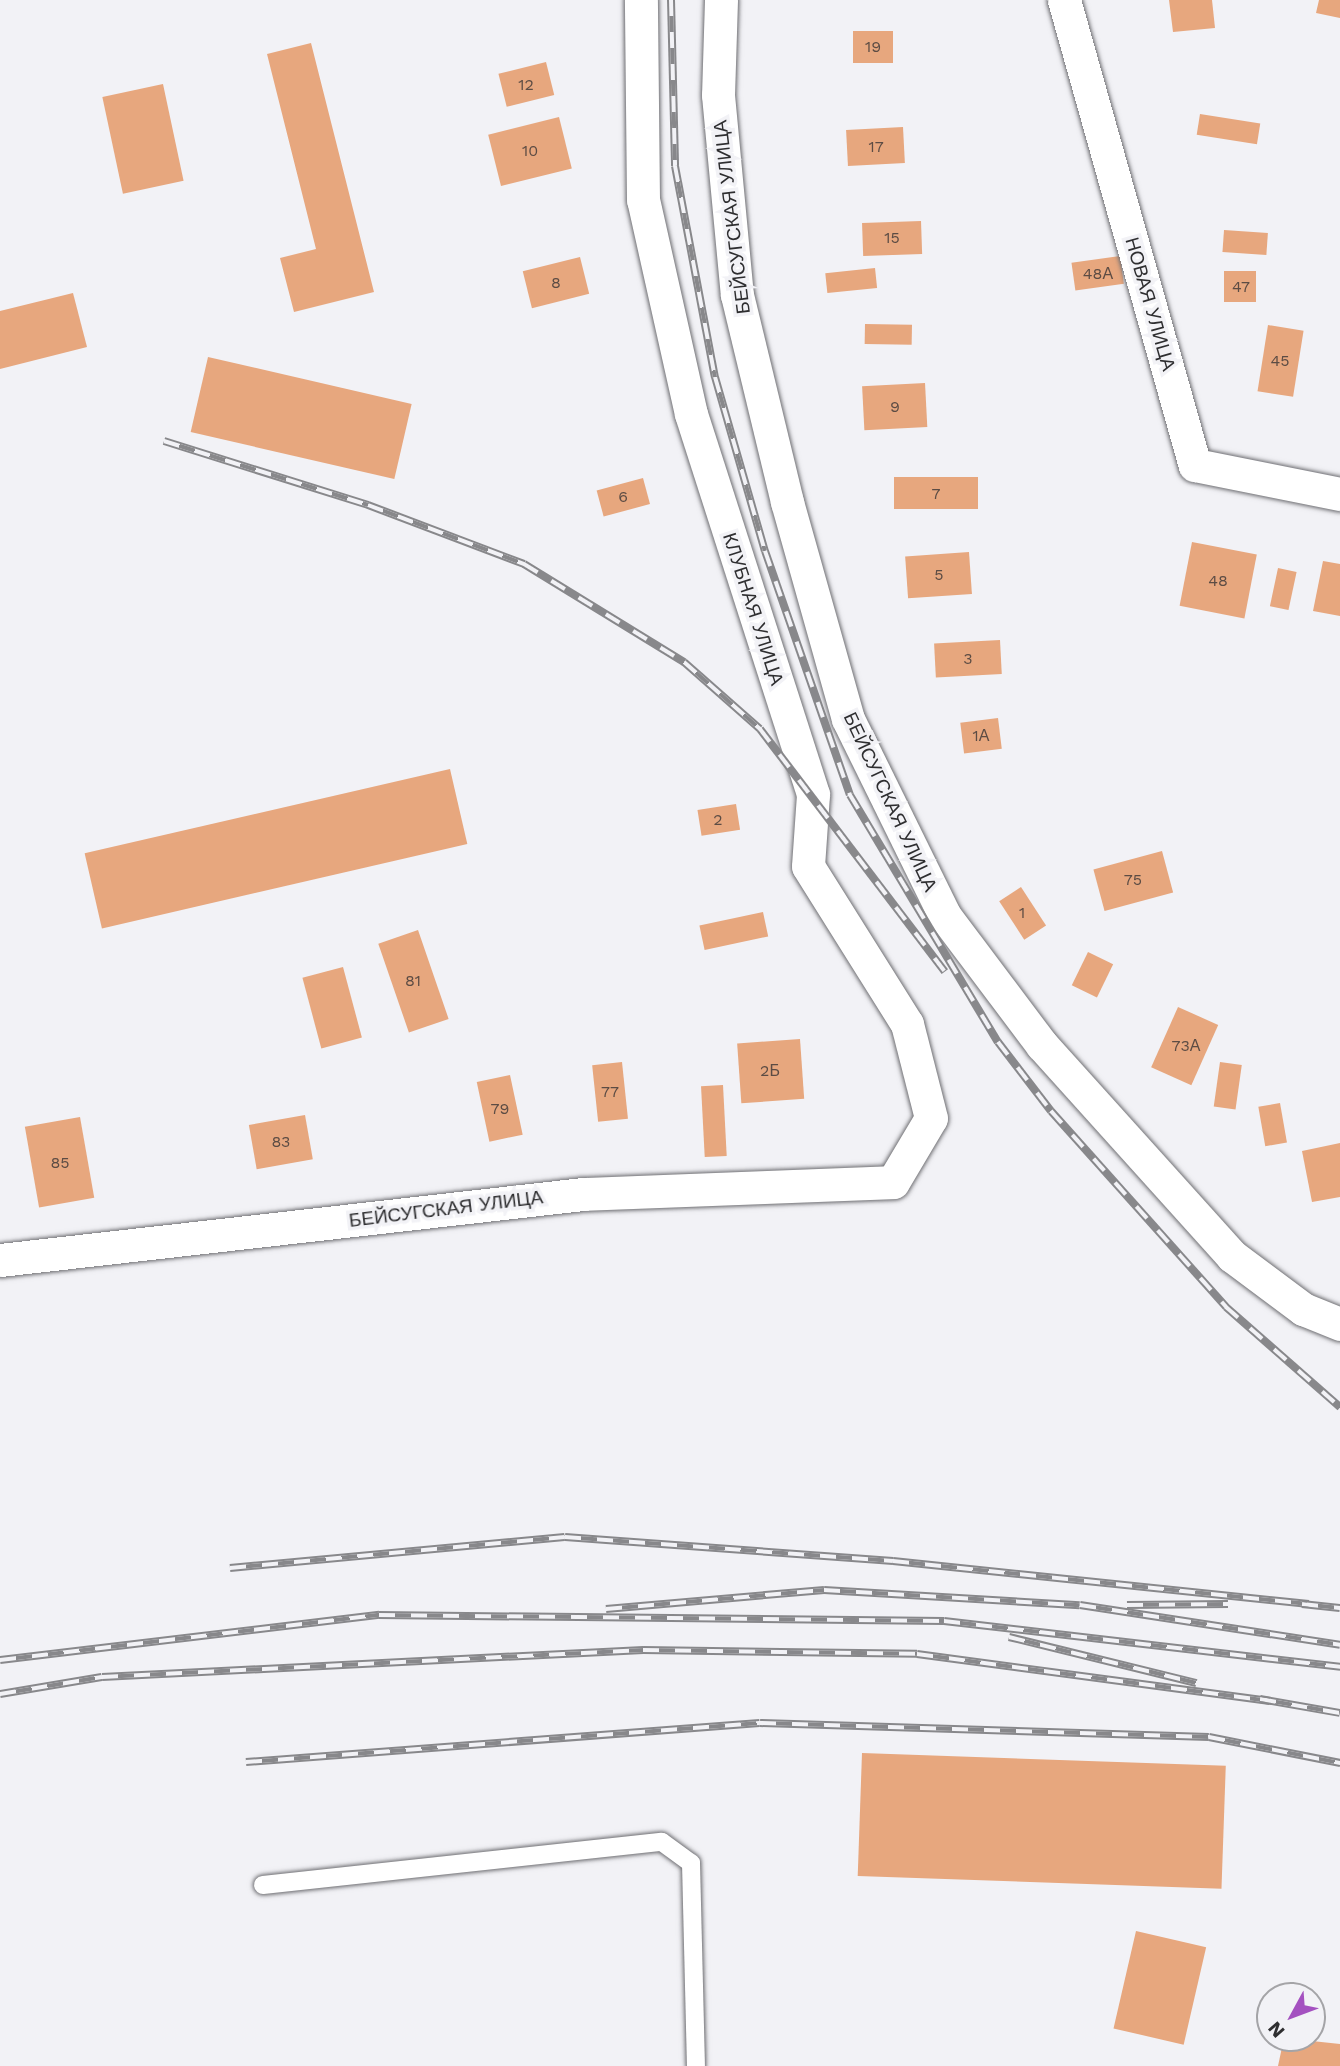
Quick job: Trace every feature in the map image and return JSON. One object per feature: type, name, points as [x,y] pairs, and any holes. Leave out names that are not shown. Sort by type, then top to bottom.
[{"type":"street","name":"КЛУБНАЯ УЛИЦА","points":[[641,0],[643,200],[691,414],[813,794],[808,866],[907,1024],[931,1118],[893,1182]]},
{"type":"street","name":"БЕЙСУГСКАЯ УЛИЦА","points":[[721,0],[718,95],[737,295],[787,502],[848,719],[945,916],[1042,1045],[1232,1256],[1303,1309],[1340,1324]]},
{"type":"street","name":"НОВАЯ УЛИЦА","points":[[1064,0],[1195,465],[1340,494]]},
{"type":"street","name":"БЕЙСУГСКАЯ УЛИЦА","points":[[0,1260],[583,1194],[893,1182]]},
{"type":"lane","points":[[263,1885],[662,1842],[691,1863],[696,2066]]},
{"type":"building","points":[[1169,0],[1212,0],[1215,28],[1173,32]]},
{"type":"building","points":[[1319,0],[1340,0],[1340,18],[1316,13]]},
{"type":"building","points":[[853,31],[893,31],[893,63],[853,63]]},
{"type":"building","points":[[311,43],[374,292],[294,312],[280,258],[316,249],[267,54]]},
{"type":"building","points":[[546,62],[554,95],[507,107],[498,74]]},
{"type":"building","points":[[163,84],[184,181],[123,194],[102,97]]},
{"type":"building","points":[[1200,114],[1260,124],[1257,144],[1197,135]]},
{"type":"building","points":[[559,117],[572,168],[501,186],[488,135]]},
{"type":"building","points":[[903,127],[905,163],[848,166],[846,130]]},
{"type":"building","points":[[921,221],[922,254],[863,256],[862,223]]},
{"type":"building","points":[[1224,230],[1268,233],[1266,255],[1222,252]]},
{"type":"building","points":[[1120,256],[1124,284],[1075,291],[1071,263]]},
{"type":"building","points":[[580,257],[589,294],[532,308],[523,271]]},
{"type":"building","points":[[875,268],[877,288],[827,293],[825,273]]},
{"type":"building","points":[[1224,271],[1256,271],[1256,302],[1224,302]]},
{"type":"building","points":[[73,293],[87,347],[0,369],[0,311]]},
{"type":"building","points":[[865,324],[912,325],[912,345],[865,344]]},
{"type":"building","points":[[1268,325],[1304,331],[1293,397],[1258,391]]},
{"type":"building","points":[[208,357],[412,404],[394,479],[191,432]]},
{"type":"building","points":[[925,383],[927,427],[864,430],[862,386]]},
{"type":"building","points":[[894,477],[978,477],[978,509],[894,509]]},
{"type":"building","points":[[643,478],[650,504],[604,517],[597,490]]},
{"type":"building","points":[[1192,542],[1257,555],[1244,618],[1180,606]]},
{"type":"building","points":[[969,552],[972,594],[908,598],[905,556]]},
{"type":"building","points":[[1323,561],[1340,564],[1340,616],[1313,611]]},
{"type":"building","points":[[1278,568],[1297,572],[1288,610],[1270,606]]},
{"type":"building","points":[[1000,640],[1002,674],[936,677],[934,643]]},
{"type":"building","points":[[998,718],[1002,749],[964,753],[960,723]]},
{"type":"building","points":[[450,769],[467,844],[102,928],[85,853]]},
{"type":"building","points":[[736,804],[740,830],[702,836],[697,810]]},
{"type":"building","points":[[1162,851],[1173,893],[1105,911],[1093,869]]},
{"type":"building","points":[[1021,887],[1046,926],[1024,940],[999,901]]},
{"type":"building","points":[[763,912],[768,936],[705,950],[699,926]]},
{"type":"building","points":[[418,930],[449,1019],[409,1033],[378,944]]},
{"type":"building","points":[[1088,952],[1113,964],[1097,998],[1072,985]]},
{"type":"building","points":[[343,967],[362,1038],[321,1048],[302,978]]},
{"type":"building","points":[[1178,1007],[1218,1025],[1191,1085],[1151,1067]]},
{"type":"building","points":[[800,1039],[804,1099],[741,1103],[737,1043]]},
{"type":"building","points":[[622,1062],[628,1119],[598,1122],[592,1065]]},
{"type":"building","points":[[1220,1062],[1242,1065],[1236,1110],[1214,1107]]},
{"type":"building","points":[[510,1075],[523,1135],[489,1142],[477,1082]]},
{"type":"building","points":[[723,1085],[727,1156],[705,1157],[701,1086]]},
{"type":"building","points":[[1280,1103],[1287,1142],[1265,1146],[1258,1107]]},
{"type":"building","points":[[305,1115],[313,1159],[257,1169],[249,1125]]},
{"type":"building","points":[[80,1117],[94,1198],[39,1207],[25,1127]]},
{"type":"building","points":[[1340,1143],[1340,1197],[1312,1202],[1302,1151]]},
{"type":"building","points":[[862,1753],[1226,1766],[1221,1889],[858,1876]]},
{"type":"building","points":[[1136,1931],[1206,1947],[1184,2045],[1114,2028]]},
{"type":"building","points":[[1326,2042],[1340,2044],[1340,2066],[1278,2066],[1281,2052],[1326,2052]]},
{"type":"railway","points":[[671,0],[675,166],[715,377],[765,551],[850,795],[998,1042],[1051,1111],[1226,1307],[1340,1407]]},
{"type":"railway","points":[[164,441],[368,505],[524,564],[684,662],[760,729],[945,972]]},
{"type":"railway","points":[[230,1568],[565,1537],[893,1561],[1309,1604]]},
{"type":"railway","points":[[606,1609],[824,1590],[1080,1605],[1340,1645]]},
{"type":"railway","points":[[1127,1605],[1228,1604]]},
{"type":"railway","points":[[1302,1604],[1340,1608]]},
{"type":"railway","points":[[0,1660],[379,1615],[944,1621],[1340,1667]]},
{"type":"railway","points":[[1009,1637],[1196,1683]]},
{"type":"railway","points":[[0,1694],[102,1677],[643,1650],[917,1654],[1270,1701]]},
{"type":"railway","points":[[1260,1699],[1340,1713]]},
{"type":"railway","points":[[246,1762],[760,1723],[1209,1737],[1340,1763]]}]
